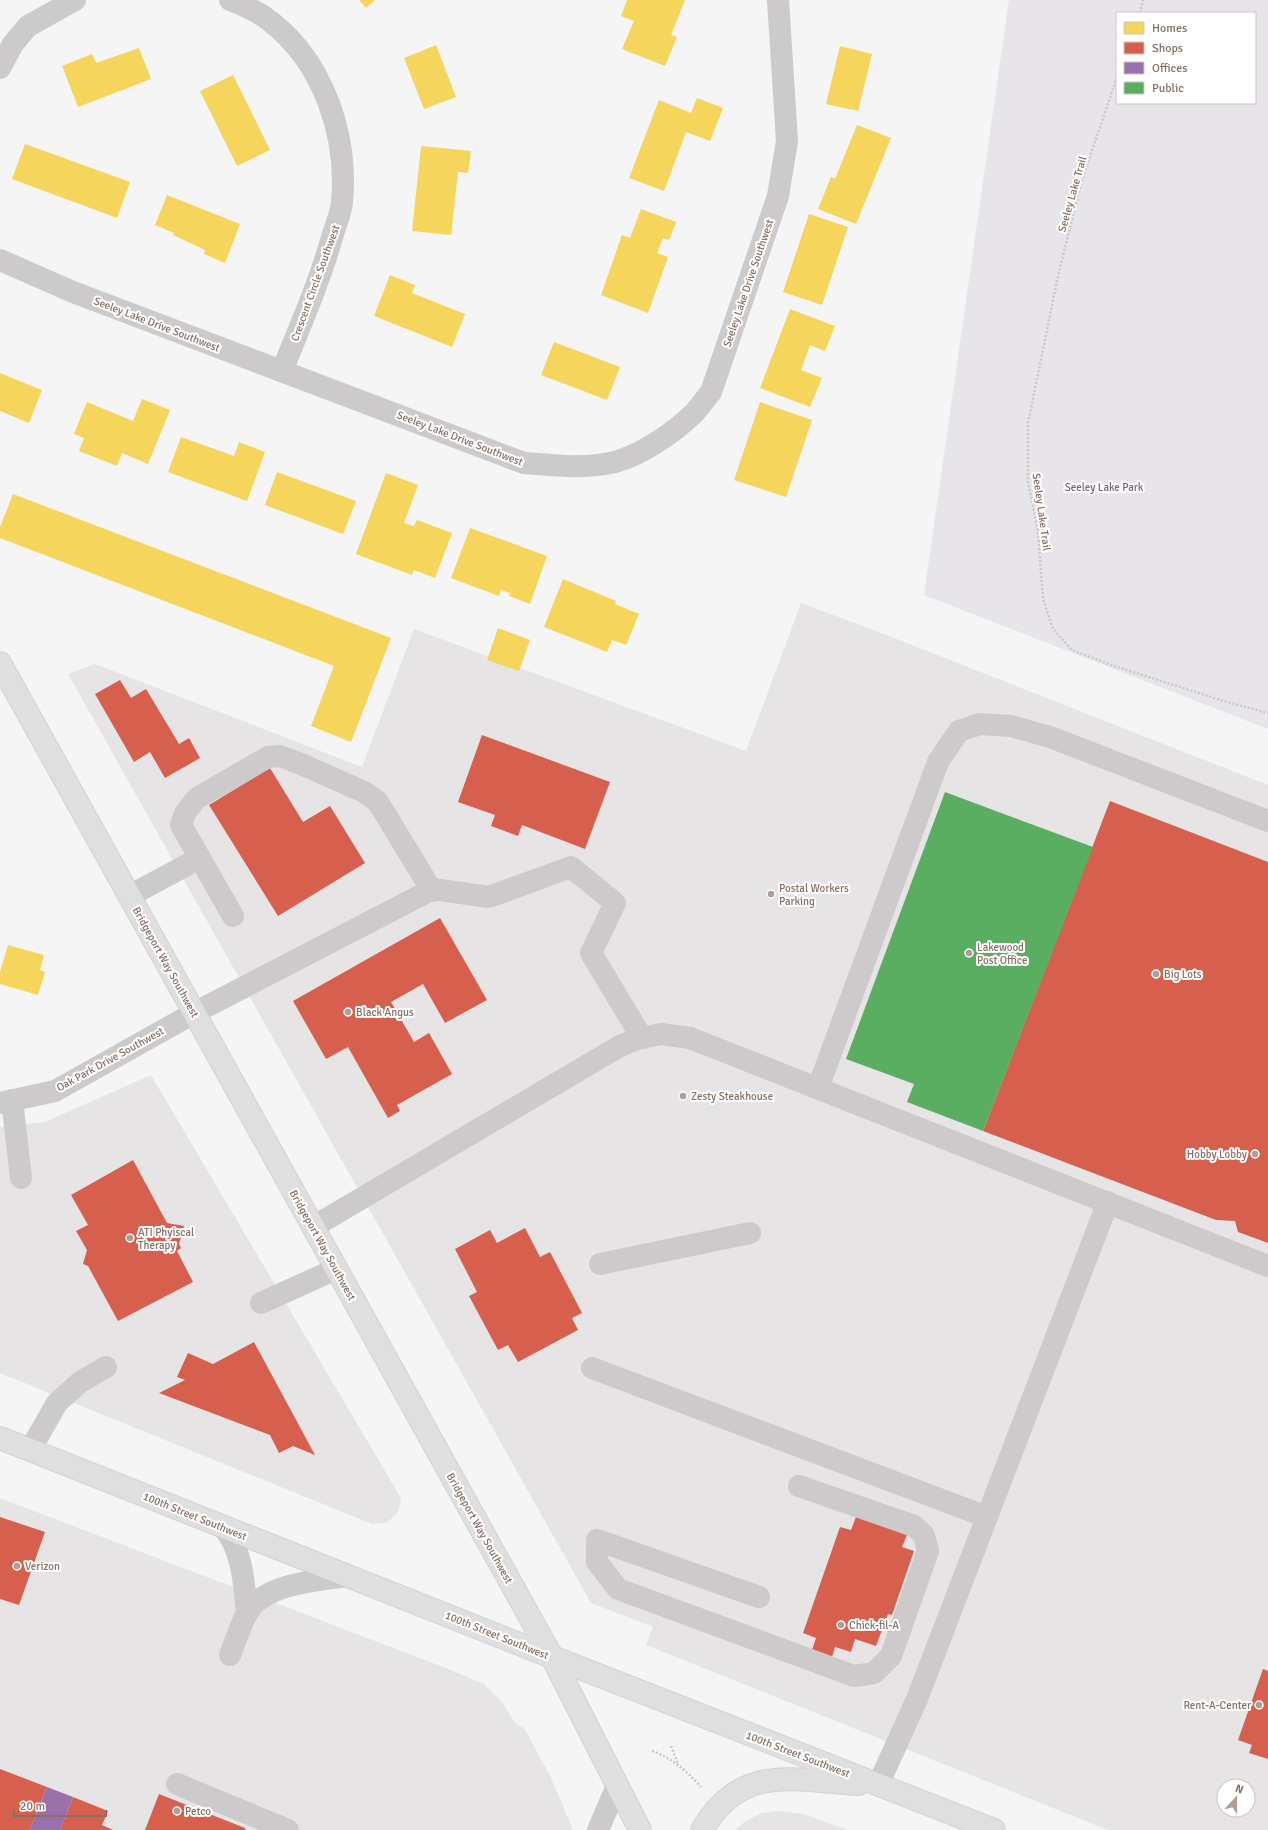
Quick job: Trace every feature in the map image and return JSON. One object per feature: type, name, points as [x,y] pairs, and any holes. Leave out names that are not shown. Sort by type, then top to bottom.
[{"type":"main road","name":"Bridgeport Way Southwest","points":[[0,663],[552,1657],[640,1830]]},
{"type":"main road","name":"100th Street Southwest","points":[[0,1438],[552,1657],[994,1830]]},
{"type":"main road","points":[[702,1830],[717,1808],[732,1794],[749,1785],[776,1779],[878,1785]]},
{"type":"street","points":[[0,68],[13,44],[28,26],[50,12],[75,0]]},
{"type":"street","name":"Crescent Circle Southwest","points":[[230,0],[269,20],[292,41],[310,64],[329,104],[342,152],[342,204],[327,256],[282,371]]},
{"type":"street","name":"Seeley Lake Drive Southwest","points":[[0,260],[73,292],[524,464],[577,467],[610,463],[640,452],[670,432],[694,414],[711,392],[778,196],[787,141],[778,0]]},
{"type":"street","points":[[818,1088],[938,762],[959,731],[980,724],[1011,726],[1044,735],[1268,821]]},
{"type":"street","points":[[233,916],[181,825],[185,812],[197,798],[268,758],[280,756],[364,792],[378,802],[432,891],[489,897],[571,867],[615,903],[591,953],[642,1038]]},
{"type":"street","points":[[129,896],[200,858]]},
{"type":"street","name":"Oak Park Drive Southwest","points":[[6,1102],[55,1091],[194,1013],[432,891]]},
{"type":"street","points":[[313,1227],[620,1046],[642,1038],[660,1034],[690,1038],[1268,1266]]},
{"type":"street","points":[[6,1102],[21,1178]]},
{"type":"street","points":[[878,1785],[917,1699],[1108,1202]]},
{"type":"street","points":[[600,1264],[750,1233]]},
{"type":"street","points":[[261,1303],[336,1269]]},
{"type":"street","points":[[30,1450],[57,1403],[80,1382],[106,1367]]},
{"type":"street","points":[[592,1368],[987,1517]]},
{"type":"street","points":[[759,1597],[597,1540],[597,1562],[618,1590],[854,1676],[874,1673],[891,1656],[928,1551],[924,1535],[914,1526],[798,1486]]},
{"type":"street","points":[[223,1527],[232,1538],[238,1552],[247,1614]]},
{"type":"street","points":[[230,1655],[247,1614],[254,1605],[266,1595],[282,1588],[347,1576]]},
{"type":"street","points":[[177,1784],[288,1830]]},
{"type":"street","points":[[598,1830],[617,1786]]},
{"type":"path","points":[[1140,12],[1143,0]]},
{"type":"path","name":"Seeley Lake Trail","points":[[1116,80],[1081,183],[1058,276],[1028,423],[1028,482],[1038,531],[1043,599],[1053,629],[1072,650],[1111,665],[1170,682],[1227,702],[1268,713]]},
{"type":"path","points":[[671,1746],[679,1765]]},
{"type":"path","points":[[652,1751],[664,1755],[679,1765],[703,1789]]},
{"type":"shaded area","points":[[801,603],[884,634],[1268,785],[1268,1830],[1108,1830],[646,1645],[653,1627],[591,1603],[68,674],[95,664],[362,767],[414,629],[746,751]]},
{"type":"shaded area","points":[[151,1075],[401,1498],[398,1512],[387,1523],[372,1524],[0,1373],[0,1127],[45,1122]]},
{"type":"shaded area","points":[[0,1498],[451,1670],[484,1684],[501,1701],[516,1724],[524,1728],[526,1731],[550,1776],[573,1830],[0,1830]]},
{"type":"shaded area","points":[[777,1811],[804,1814],[848,1830],[736,1830],[743,1823],[761,1813]]},
{"type":"green space","name":"Seeley Lake Park","points":[[1009,0],[1268,0],[1268,729],[924,595]]},
{"type":"building: Homes","points":[[359,0],[375,0],[366,8]]},
{"type":"building: Homes","points":[[627,0],[685,0],[671,35],[677,37],[665,66],[622,49],[634,21],[621,16]]},
{"type":"building: Homes","points":[[436,45],[456,97],[424,109],[404,58]]},
{"type":"building: Homes","points":[[840,46],[872,54],[858,111],[826,104]]},
{"type":"building: Homes","points":[[139,48],[151,79],[78,107],[62,66],[92,54],[96,63]]},
{"type":"building: Homes","points":[[233,75],[270,150],[237,166],[200,91]]},
{"type":"building: Homes","points":[[697,98],[723,108],[710,141],[686,132],[664,191],[629,178],[659,100],[691,113]]},
{"type":"building: Homes","points":[[857,125],[891,138],[856,224],[818,209],[831,177],[835,179]]},
{"type":"building: Homes","points":[[25,144],[130,182],[117,218],[12,179]]},
{"type":"building: Homes","points":[[421,146],[471,151],[468,173],[458,172],[451,235],[412,231]]},
{"type":"building: Homes","points":[[167,195],[240,224],[225,263],[204,254],[205,250],[173,235],[174,233],[155,225]]},
{"type":"building: Homes","points":[[641,209],[676,222],[669,240],[663,238],[657,253],[668,257],[648,313],[601,295],[622,235],[630,238]]},
{"type":"building: Homes","points":[[809,214],[848,227],[822,305],[783,292]]},
{"type":"building: Homes","points":[[390,275],[415,285],[412,293],[465,314],[452,347],[374,316]]},
{"type":"building: Homes","points":[[790,309],[835,326],[825,351],[810,345],[801,370],[822,378],[810,407],[760,388]]},
{"type":"building: Homes","points":[[554,342],[620,367],[607,400],[541,375]]},
{"type":"building: Homes","points":[[0,373],[42,390],[29,423],[0,411]]},
{"type":"building: Homes","points":[[142,399],[170,410],[148,464],[122,453],[117,466],[79,451],[84,438],[74,434],[87,402],[133,421]]},
{"type":"building: Homes","points":[[760,402],[812,420],[786,497],[734,480]]},
{"type":"building: Homes","points":[[181,437],[234,456],[239,442],[265,452],[247,501],[168,472]]},
{"type":"building: Homes","points":[[277,472],[356,501],[343,534],[265,505]]},
{"type":"building: Homes","points":[[386,473],[418,485],[404,523],[414,526],[417,520],[452,533],[435,578],[414,570],[412,575],[356,554]]},
{"type":"building: Homes","points":[[13,494],[391,638],[351,742],[311,726],[334,666],[0,538],[0,527]]},
{"type":"building: Homes","points":[[470,528],[547,556],[530,604],[509,596],[510,593],[501,590],[499,596],[451,578]]},
{"type":"building: Homes","points":[[563,579],[616,601],[615,604],[639,614],[626,645],[612,640],[607,652],[544,627]]},
{"type":"building: Homes","points":[[498,628],[530,640],[519,671],[487,660]]},
{"type":"building: Homes","points":[[8,945],[44,955],[40,970],[45,972],[38,995],[0,984],[0,972]]},
{"type":"building: Shops","points":[[120,680],[131,698],[146,689],[179,744],[189,738],[200,758],[165,778],[150,752],[134,762],[95,694]]},
{"type":"building: Shops","points":[[482,735],[610,782],[585,849],[522,825],[518,836],[491,826],[495,815],[458,802]]},
{"type":"building: Shops","points":[[270,768],[303,822],[330,806],[365,863],[278,916],[209,805]]},
{"type":"building: Shops","name":"Big Lots","points":[[1110,801],[1268,862],[1268,1243],[1238,1232],[1235,1221],[1216,1220],[983,1131]]},
{"type":"building: Shops","name":"Black Angus","points":[[440,918],[487,1000],[445,1023],[423,984],[391,1002],[414,1042],[429,1033],[452,1074],[397,1105],[400,1111],[388,1118],[348,1047],[326,1059],[293,1001]]},
{"type":"building: Shops","name":"ATI Phyiscal Therapy","points":[[133,1160],[167,1223],[184,1226],[179,1244],[181,1248],[177,1251],[193,1282],[118,1321],[88,1266],[83,1264],[87,1250],[76,1231],[88,1225],[71,1195]]},
{"type":"building: Shops","points":[[525,1228],[540,1257],[550,1252],[582,1313],[572,1318],[578,1330],[518,1362],[508,1345],[498,1350],[469,1296],[477,1292],[455,1249],[490,1230],[497,1243]]},
{"type":"building: Shops","points":[[254,1342],[315,1455],[293,1446],[279,1453],[270,1435],[159,1393],[185,1380],[177,1377],[188,1353],[213,1364]]},
{"type":"building: Shops","points":[[857,1514],[907,1535],[902,1547],[914,1551],[892,1615],[888,1614],[876,1646],[855,1639],[851,1652],[835,1647],[832,1657],[812,1650],[816,1638],[803,1633],[840,1527],[851,1530]]},
{"type":"building: Shops","name":"Verizon","points":[[0,1517],[45,1532],[19,1605],[0,1599]]},
{"type":"building: Shops","name":"Rent-A-Center","points":[[1263,1669],[1268,1671],[1268,1759],[1249,1753],[1252,1745],[1238,1740]]},
{"type":"building: Shops","points":[[0,1769],[47,1787],[30,1830],[0,1830]]},
{"type":"building: Shops","name":"Petco","points":[[159,1794],[245,1828],[245,1830],[145,1830]]},
{"type":"building: Shops","points":[[73,1797],[108,1811],[102,1825],[113,1830],[60,1830]]},
{"type":"building: Offices","points":[[47,1787],[73,1797],[60,1830],[30,1830]]},
{"type":"building: Public","name":"Lakewood Post Office","points":[[945,792],[1093,847],[983,1131],[907,1102],[914,1084],[846,1059]]},
{"type":"place","name":"Postal Workers Parking","points":[[771,894]]},
{"type":"place","name":"Lakewood Post Office","points":[[969,953]]},
{"type":"place","name":"Big Lots","points":[[1156,974]]},
{"type":"place","name":"Black Angus","points":[[348,1012]]},
{"type":"place","name":"Zesty Steakhouse","points":[[683,1096]]},
{"type":"place","name":"Hobby Lobby","points":[[1255,1154]]},
{"type":"place","name":"ATI Phyiscal Therapy","points":[[130,1238]]},
{"type":"place","name":"Verizon","points":[[17,1566]]},
{"type":"place","name":"Chick-fil-A","points":[[841,1625]]},
{"type":"place","name":"Rent-A-Center","points":[[1259,1705]]},
{"type":"place","name":"Petco","points":[[177,1811]]}]
